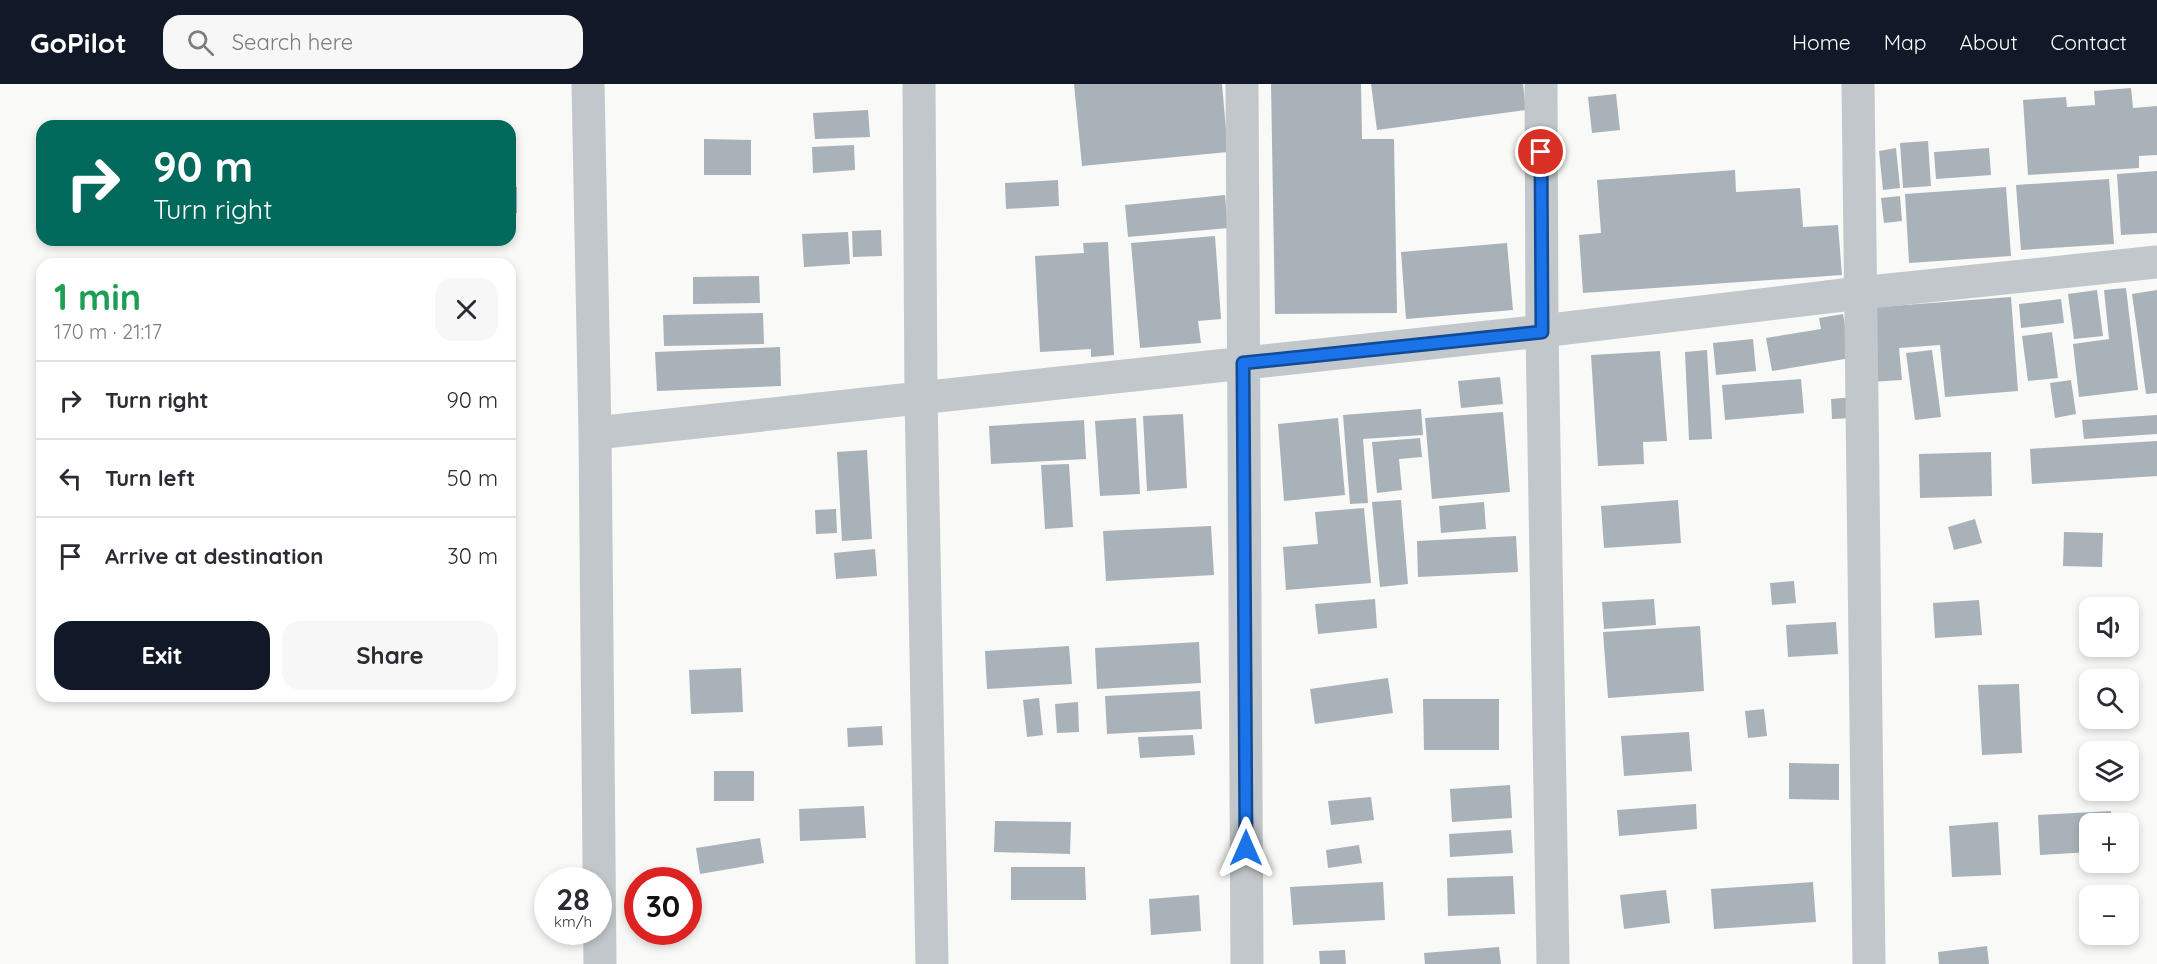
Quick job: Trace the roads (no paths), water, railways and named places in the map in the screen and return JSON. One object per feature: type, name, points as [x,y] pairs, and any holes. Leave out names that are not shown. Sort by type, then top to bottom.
[{"type":"street","points":[[588,84],[595,433],[600,964]]},
{"type":"street","points":[[919,84],[921,397],[932,964]]},
{"type":"street","points":[[1242,84],[1247,964]]},
{"type":"street","points":[[1541,84],[1542,332],[1553,964]]},
{"type":"street","points":[[1857,84],[1869,964]]},
{"type":"street","points":[[595,433],[1542,332],[1860,293],[2157,262]]}]
